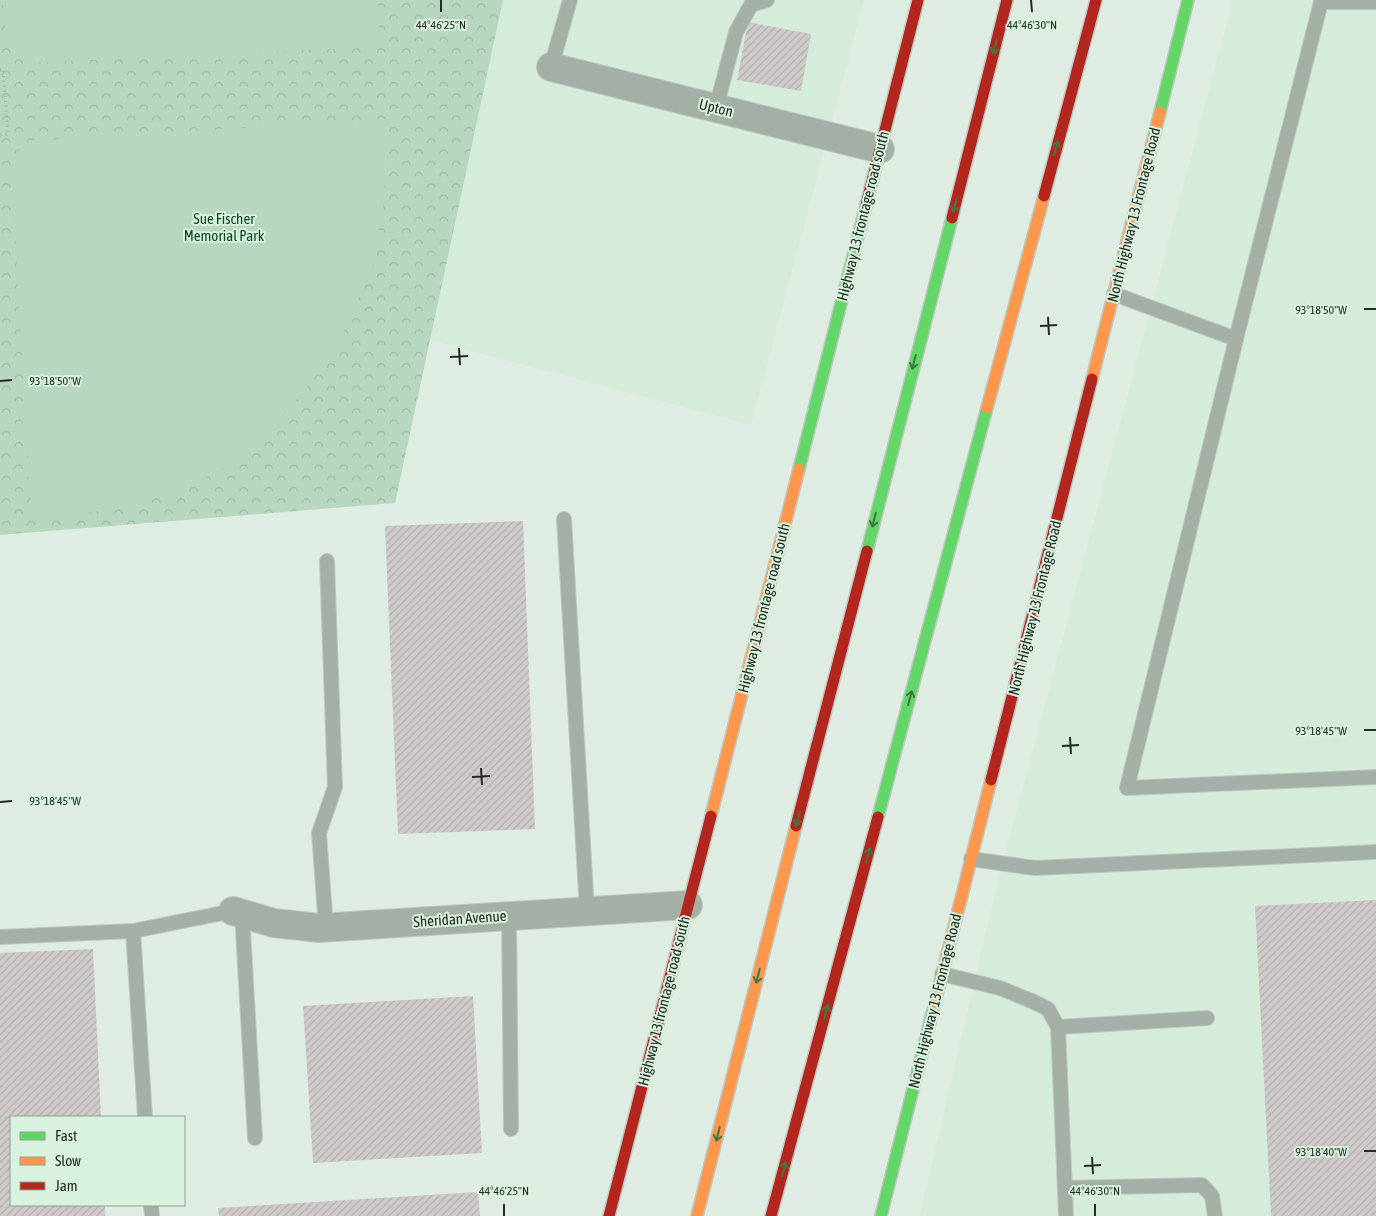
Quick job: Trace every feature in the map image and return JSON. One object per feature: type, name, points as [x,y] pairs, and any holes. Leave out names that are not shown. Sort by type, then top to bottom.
[{"type":"main road","name":"Highway 13 frontage road south","points":[[609,1216],[918,0]]},
{"type":"main road","points":[[697,1216],[1007,0]]},
{"type":"main road","points":[[771,1216],[1096,0]]},
{"type":"main road","name":"North Highway 13 Frontage Road","points":[[881,1216],[1188,0]]},
{"type":"street","name":"Upton","points":[[551,67],[880,149]]},
{"type":"street","name":"Sheridan Avenue","points":[[238,912],[274,923],[326,928],[688,905]]},
{"type":"lane","points":[[551,67],[570,0]]},
{"type":"lane","points":[[716,108],[736,32],[751,5],[767,0]]},
{"type":"lane","points":[[1376,2],[1321,2],[1236,339],[1127,788],[1376,778]]},
{"type":"lane","points":[[1114,294],[1236,339]]},
{"type":"lane","points":[[564,519],[587,911]]},
{"type":"lane","points":[[326,928],[319,834],[335,787],[327,561]]},
{"type":"lane","points":[[971,859],[1035,868],[1376,852]]},
{"type":"lane","points":[[0,938],[133,931],[238,912],[255,1138]]},
{"type":"lane","points":[[509,915],[511,1129]]},
{"type":"lane","points":[[133,931],[145,1116]]},
{"type":"lane","points":[[942,974],[1000,988],[1034,1002],[1048,1009],[1058,1027],[1066,1216]]},
{"type":"lane","points":[[1058,1027],[1207,1018]]},
{"type":"lane","points":[[1065,1188],[1202,1185],[1212,1196],[1215,1216]]},
{"type":"path","points":[[0,70],[3,69],[8,134],[0,135]]},
{"type":"shaded area","points":[[503,0],[864,0],[751,425],[430,340]]},
{"type":"shaded area","points":[[1233,0],[1376,0],[1376,1216],[920,1216],[996,889]]},
{"type":"green space","name":"Sue Fischer Memorial Park","points":[[0,0],[503,0],[395,503],[0,535]]},
{"type":"green space","points":[[3,0],[378,0],[380,47],[25,63],[6,46]]},
{"type":"green space","points":[[385,119],[384,202],[373,264],[354,312],[331,354],[306,389],[269,430],[236,461],[189,486],[130,506],[66,516],[31,517],[11,159],[29,141]]},
{"type":"building","points":[[748,22],[811,34],[801,91],[737,80]]},
{"type":"building","points":[[523,521],[535,829],[398,834],[385,526]]},
{"type":"building","points":[[1376,900],[1376,1216],[1271,1216],[1255,906]]},
{"type":"building","points":[[93,949],[101,1116],[10,1116],[10,1206],[105,1206],[105,1216],[0,1216],[0,953]]},
{"type":"building","points":[[473,996],[482,1153],[313,1163],[303,1006]]},
{"type":"building","points":[[478,1192],[480,1216],[219,1216],[218,1208]]},
{"type":"traffic: fast","points":[[1160,112],[1188,0]]},
{"type":"traffic: fast","points":[[799,469],[866,205]]},
{"type":"traffic: fast","points":[[867,551],[952,218]]},
{"type":"traffic: fast","points":[[878,817],[987,408]]},
{"type":"traffic: fast","points":[[881,1216],[934,1006]]},
{"type":"traffic: slow","points":[[1092,379],[1160,112]]},
{"type":"traffic: slow","points":[[987,408],[1044,196]]},
{"type":"traffic: slow","points":[[711,816],[799,469]]},
{"type":"traffic: slow","points":[[934,1006],[991,780]]},
{"type":"traffic: slow","points":[[697,1216],[796,826]]},
{"type":"traffic: jam","points":[[866,205],[918,0]]},
{"type":"traffic: jam","points":[[952,218],[1007,0]]},
{"type":"traffic: jam","points":[[1044,196],[1096,0]]},
{"type":"traffic: jam","points":[[991,780],[1092,379]]},
{"type":"traffic: jam","points":[[796,826],[867,551]]},
{"type":"traffic: jam","points":[[609,1216],[711,816]]},
{"type":"traffic: jam","points":[[771,1216],[878,817]]}]
